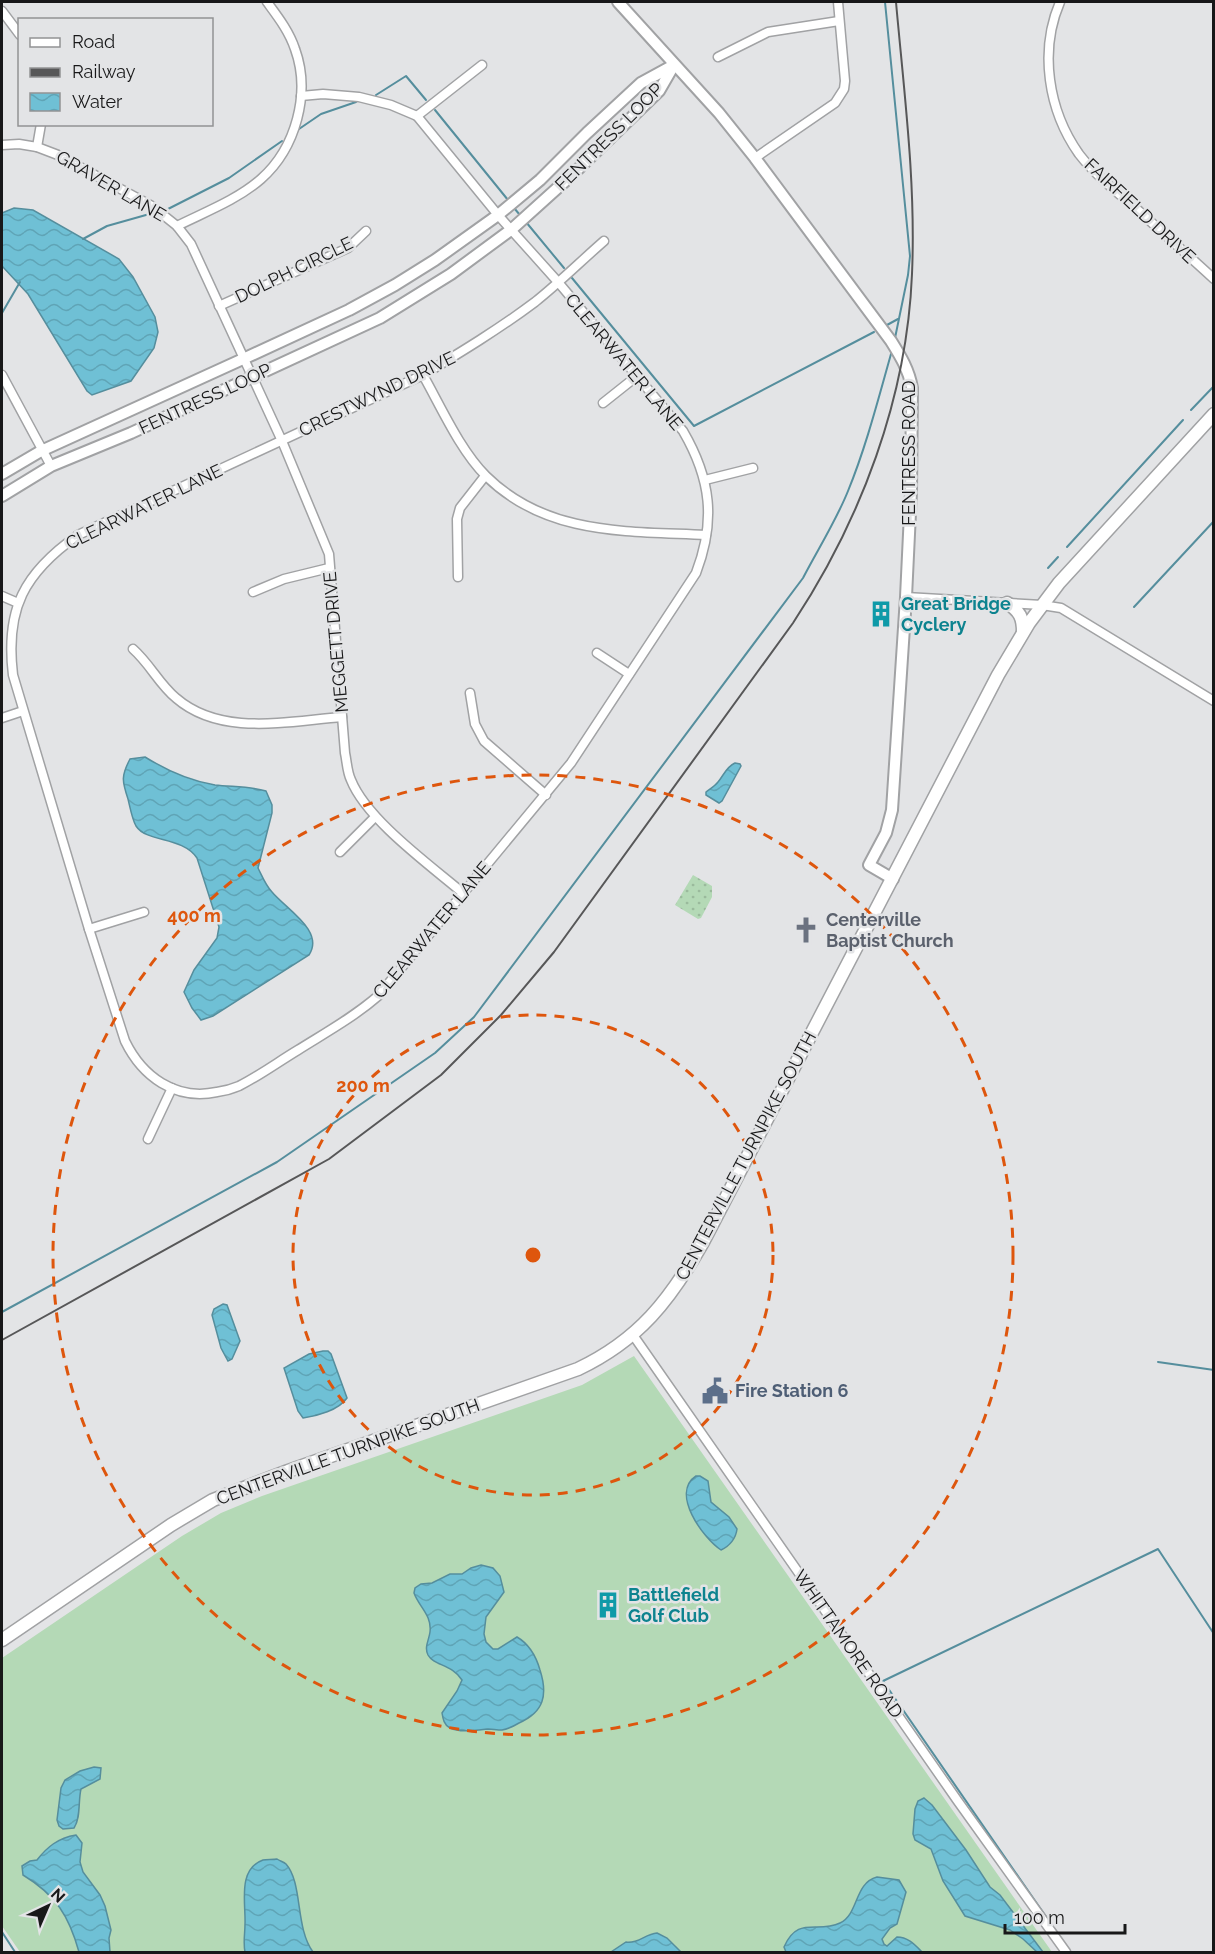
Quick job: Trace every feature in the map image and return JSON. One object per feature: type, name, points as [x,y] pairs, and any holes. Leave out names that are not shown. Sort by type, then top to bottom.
[{"type":"main road","name":"CENTERVILLE TURNPIKE SOUTH","points":[[2,1640],[171,1525],[213,1500],[288,1471],[549,1380],[593,1362],[633,1335],[660,1309],[703,1242],[998,675],[1023,632],[1078,561],[1214,414]]},
{"type":"main road","points":[[1007,603],[1015,607],[1021,615],[1023,632]]},
{"type":"street","points":[[177,226],[228,201],[262,178],[282,154],[294,128],[301,96],[299,67],[295,49],[281,20],[267,2]]},
{"type":"street","name":"FENTRESS ROAD","points":[[618,2],[719,113],[755,158],[891,341],[910,375],[912,421],[906,597],[892,810],[886,833],[869,865],[893,879]]},
{"type":"street","points":[[755,158],[835,103],[840,97],[845,81],[838,2]]},
{"type":"street","name":"FAIRFIELD DRIVE","points":[[1060,2],[1053,20],[1048,63],[1053,95],[1066,132],[1080,154],[1100,176],[1214,279]]},
{"type":"street","points":[[2,11],[18,32]]},
{"type":"street","points":[[718,57],[768,32],[839,21]]},
{"type":"street","points":[[417,116],[482,65]]},
{"type":"street","name":"FENTRESS LOOP","points":[[2,474],[41,451],[349,310],[395,285],[435,260],[498,215],[540,180],[642,83],[674,65]]},
{"type":"street","name":"FENTRESS LOOP","points":[[2,496],[51,466],[131,433],[380,318],[451,274],[512,229],[573,174],[659,92],[674,65]]},
{"type":"street","name":"CLEARWATER LANE","points":[[282,441],[78,536],[44,563],[29,582],[18,603],[13,621],[11,657],[13,675],[124,1041],[132,1056],[155,1080],[185,1093],[204,1095],[237,1087],[365,1007],[390,982],[571,763],[696,573],[703,555],[709,513],[705,480],[693,448],[683,431],[558,282],[498,215],[417,116],[359,97],[323,94],[301,96]]},
{"type":"street","points":[[37,147],[40,126]]},
{"type":"street","name":"GRAVER LANE","points":[[2,145],[19,144],[37,147],[58,155],[153,206],[177,226],[191,244],[243,359]]},
{"type":"street","name":"DOLPH CIRCLE","points":[[219,306],[348,248],[366,231]]},
{"type":"street","name":"CRESTWYND DRIVE","points":[[282,441],[423,375],[501,326],[558,282],[604,241]]},
{"type":"street","name":"MEGGETT DRIVE","points":[[243,359],[282,441],[329,554],[342,717],[350,779],[375,817],[464,894]]},
{"type":"street","points":[[2,375],[51,466]]},
{"type":"street","points":[[423,375],[468,453],[485,476],[523,505],[538,513],[578,526],[602,530],[706,535]]},
{"type":"street","points":[[603,403],[637,376]]},
{"type":"street","points":[[705,480],[753,468]]},
{"type":"street","points":[[458,577],[457,519],[460,508],[485,476]]},
{"type":"street","points":[[252,592],[284,579],[330,568]]},
{"type":"street","points":[[2,596],[18,603]]},
{"type":"street","points":[[906,597],[1042,605],[1065,610],[1214,701]]},
{"type":"street","points":[[134,649],[145,659],[175,698],[188,708],[220,721],[254,723],[342,717]]},
{"type":"street","points":[[597,653],[629,674]]},
{"type":"street","points":[[470,693],[474,724],[484,741],[546,795]]},
{"type":"street","points":[[2,718],[23,711]]},
{"type":"street","points":[[339,852],[375,817]]},
{"type":"street","points":[[89,929],[144,912]]},
{"type":"street","points":[[148,1140],[172,1089]]},
{"type":"street","name":"WHITTAMORE ROAD","points":[[633,1335],[1066,1953]]},
{"type":"green space","points":[[693,875],[712,886],[712,897],[701,918],[698,919],[675,905]]},
{"type":"green space","name":"Battlefield Golf Club","points":[[634,1356],[1052,1952],[20,1952],[2,1926],[2,1658],[182,1536],[221,1513],[262,1496],[582,1385]]},
{"type":"water","points":[[14,208],[33,210],[119,259],[133,277],[155,317],[158,332],[154,348],[131,381],[92,395],[87,391],[28,294],[2,266],[2,213]]},
{"type":"water","points":[[145,757],[170,771],[196,781],[266,791],[272,805],[272,813],[258,868],[270,890],[302,921],[312,937],[313,946],[309,955],[213,1016],[201,1020],[184,992],[194,970],[217,938],[219,927],[197,858],[183,846],[148,835],[136,826],[123,779],[130,759]]},
{"type":"water","points":[[735,763],[741,766],[722,801],[719,803],[706,795],[706,792]]},
{"type":"water","points":[[223,1304],[227,1305],[240,1341],[232,1359],[228,1361],[221,1348],[212,1315],[214,1309]]},
{"type":"water","points":[[323,1351],[331,1354],[347,1398],[333,1409],[303,1418],[298,1411],[284,1368],[309,1354]]},
{"type":"water","points":[[696,1476],[708,1481],[711,1502],[729,1517],[737,1529],[732,1541],[721,1550],[698,1526],[688,1504],[686,1493],[689,1484]]},
{"type":"water","points":[[481,1565],[493,1568],[500,1576],[504,1592],[486,1617],[484,1634],[486,1642],[493,1649],[498,1649],[517,1637],[525,1643],[532,1651],[538,1665],[544,1687],[543,1695],[542,1702],[534,1714],[511,1727],[502,1730],[459,1730],[446,1725],[442,1713],[462,1680],[453,1671],[434,1661],[428,1655],[426,1649],[430,1632],[429,1621],[414,1593],[415,1588],[421,1584],[432,1583],[450,1574],[462,1574]]},
{"type":"water","points":[[94,1767],[101,1768],[100,1779],[81,1789],[76,1824],[74,1828],[63,1829],[57,1820],[61,1788],[65,1780],[80,1771]]},
{"type":"water","points":[[924,1798],[932,1805],[966,1850],[990,1887],[1000,1895],[1043,1952],[1037,1952],[1010,1930],[965,1916],[943,1881],[931,1849],[915,1840],[913,1834],[915,1809],[918,1801]]},
{"type":"water","points":[[76,1835],[82,1843],[80,1862],[83,1872],[105,1906],[111,1930],[110,1952],[79,1952],[71,1928],[60,1907],[44,1890],[23,1875],[22,1866],[37,1860],[58,1841]]},
{"type":"water","points":[[277,1859],[286,1864],[295,1882],[304,1931],[313,1952],[245,1952],[246,1879],[249,1871],[255,1865],[263,1860]]},
{"type":"water","points":[[877,1877],[899,1880],[906,1892],[897,1924],[890,1928],[882,1939],[884,1944],[887,1946],[897,1937],[901,1937],[922,1952],[786,1952],[784,1947],[795,1931],[809,1927],[832,1926],[846,1919],[864,1885]]},
{"type":"water","points":[[657,1933],[667,1938],[681,1952],[611,1952],[626,1942],[634,1942]]},
{"type":"waterway","points":[[885,2],[910,256],[895,338]]},
{"type":"waterway","points":[[376,95],[406,76],[426,100]]},
{"type":"waterway","points":[[299,129],[321,114],[356,102]]},
{"type":"waterway","points":[[435,110],[508,200]]},
{"type":"waterway","points":[[168,209],[229,178],[282,141]]},
{"type":"waterway","points":[[514,208],[520,215]]},
{"type":"waterway","points":[[83,239],[107,226],[153,213]]},
{"type":"waterway","points":[[526,222],[564,268]]},
{"type":"waterway","points":[[572,278],[694,426],[874,332]]},
{"type":"waterway","points":[[2,313],[20,282]]},
{"type":"waterway","points":[[887,325],[898,319]]},
{"type":"waterway","points":[[2,1312],[277,1162],[435,1053],[474,1017],[803,578],[848,491],[866,440],[891,354]]},
{"type":"waterway","points":[[1191,410],[1214,386]]},
{"type":"waterway","points":[[1067,547],[1183,420]]},
{"type":"waterway","points":[[1134,607],[1214,521]]},
{"type":"waterway","points":[[1048,568],[1058,557]]},
{"type":"waterway","points":[[1158,1362],[1214,1370]]},
{"type":"waterway","points":[[1049,1921],[883,1681],[1158,1549],[1214,1634]]},
{"type":"waterway","points":[[2,1932],[15,1952]]},
{"type":"railway","points":[[2,1340],[329,1159],[441,1075],[501,1015],[554,952],[793,623],[840,542],[859,500],[890,412],[901,366],[908,320],[913,240],[908,138],[896,2]]},
{"type":"place","name":"Great Bridge Cyclery","points":[[881,614]]},
{"type":"place","name":"Centerville Baptist Church","points":[[806,930]]},
{"type":"place","name":"Fire Station 6","points":[[715,1391]]},
{"type":"place","name":"Battlefield Golf Club","points":[[608,1605]]}]
